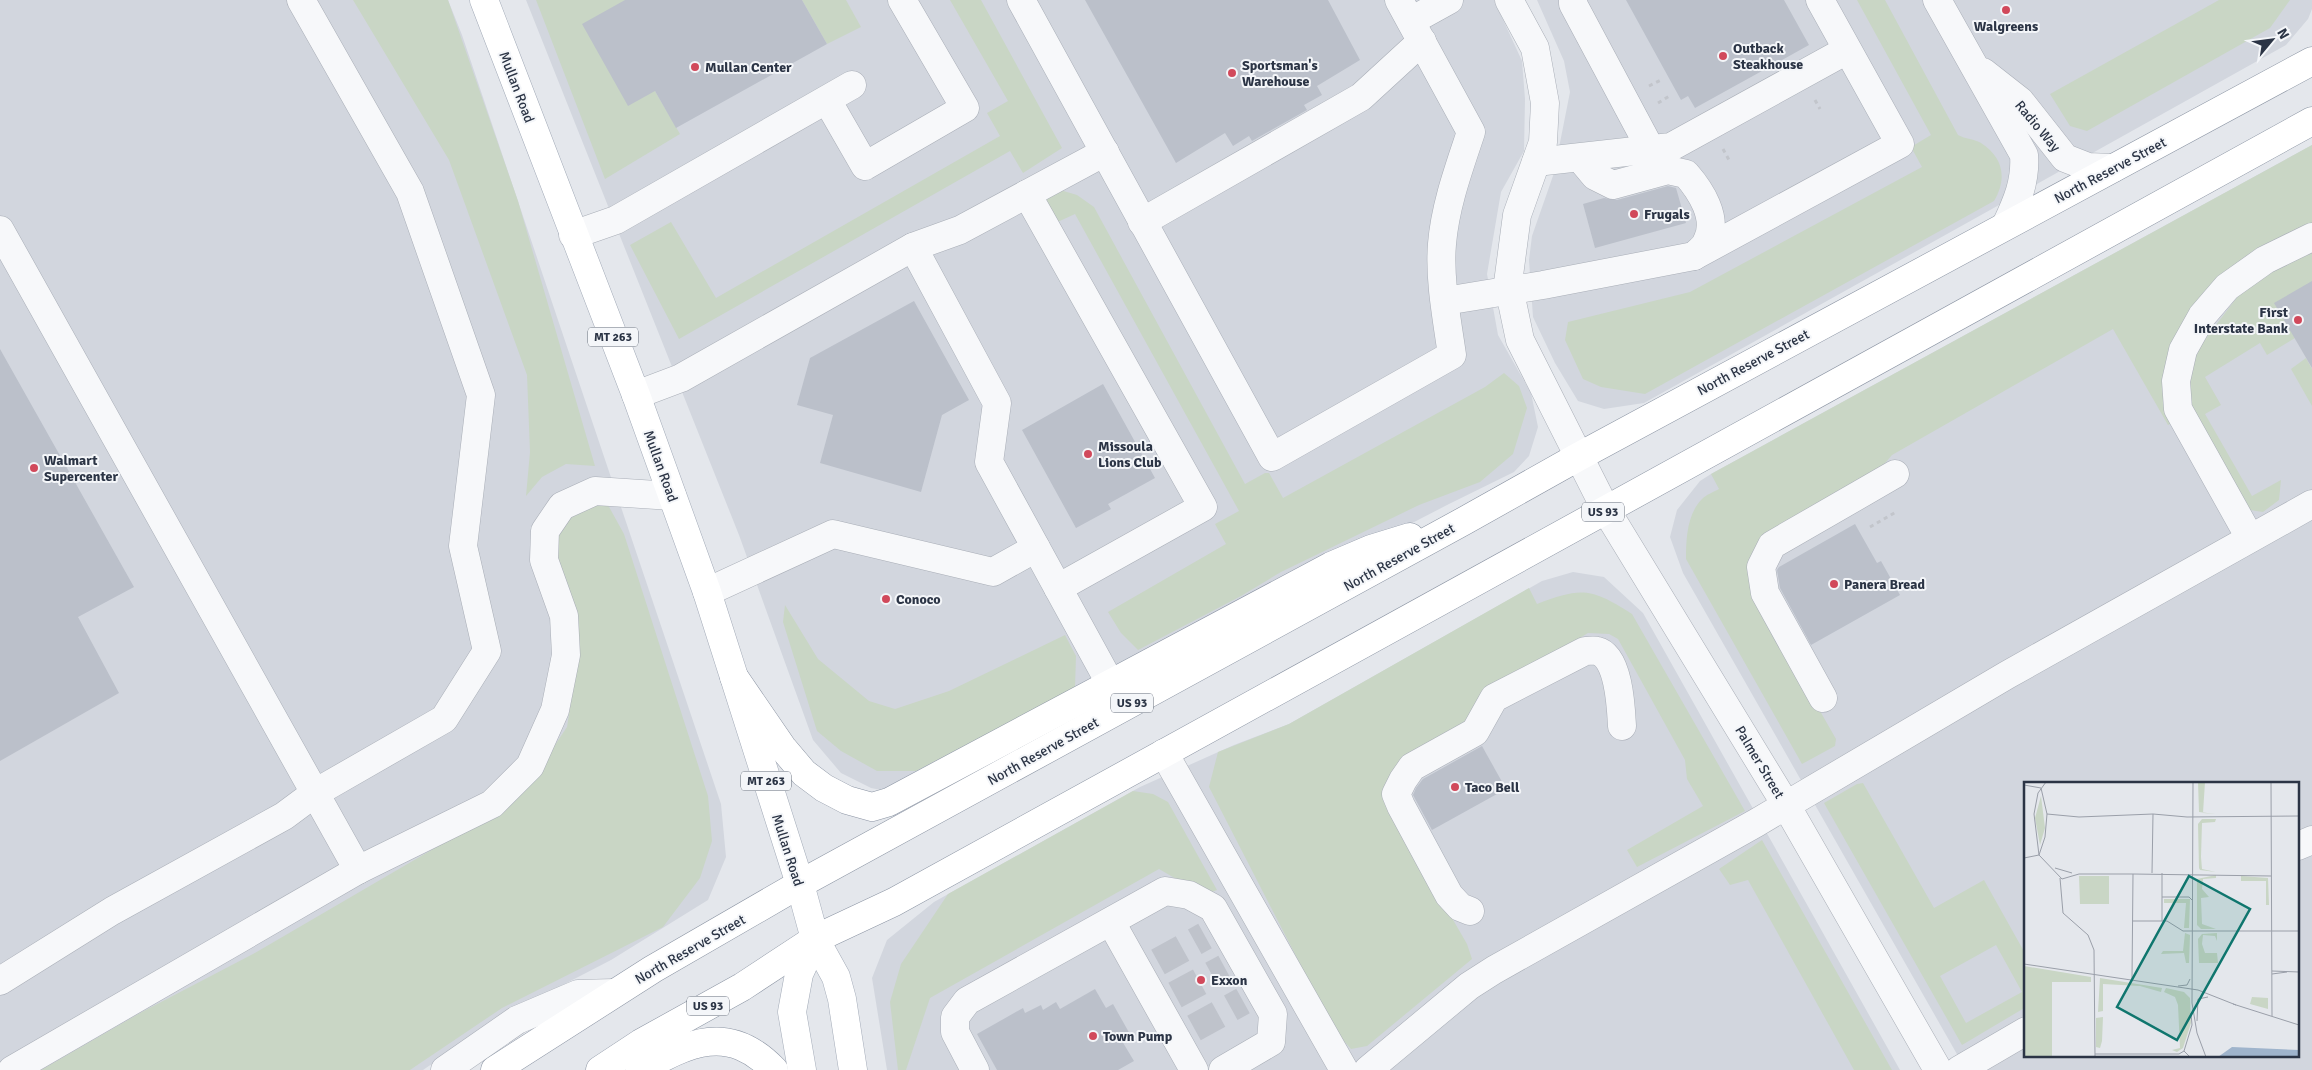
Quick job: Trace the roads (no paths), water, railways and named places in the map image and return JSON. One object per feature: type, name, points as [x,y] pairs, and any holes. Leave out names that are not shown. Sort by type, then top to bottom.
[{"type":"main road","name":"Mullan Road","points":[[484,0],[636,395],[707,592],[800,884],[815,939],[836,977],[853,1070]]},
{"type":"main road","name":"North Reserve Street","points":[[495,1070],[614,993],[800,884],[1578,457],[2312,61]]},
{"type":"main road","name":"US 93","points":[[600,1070],[640,1043],[742,987],[815,939],[894,902],[2312,121]]},
{"type":"main road","points":[[734,677],[782,747],[804,773],[824,788],[846,800],[872,807],[890,802],[1331,566],[1371,549],[1464,521]]},
{"type":"main road","points":[[802,1070],[792,1012],[799,974],[815,939]]},
{"type":"main road","points":[[640,1070],[673,1051],[704,1041],[746,1047],[774,1070]]},
{"type":"street","points":[[0,981],[112,911],[284,816],[315,793],[444,719],[487,651],[463,546],[481,396],[410,192],[301,0]]},
{"type":"street","points":[[827,100],[865,166],[965,108],[902,0]]},
{"type":"street","points":[[1021,0],[1272,456],[1452,355],[1445,301],[1442,244],[1453,186],[1471,132],[1411,21]]},
{"type":"street","points":[[1142,222],[1361,97],[1411,21],[1449,0]]},
{"type":"street","name":"Palmer Street","points":[[1509,0],[1535,48],[1543,94],[1543,142],[1517,215],[1508,283],[1520,340],[1606,510],[1786,805],[1938,1070]]},
{"type":"street","points":[[1573,0],[1573,4],[1650,150]]},
{"type":"street","points":[[1445,301],[1509,291],[1694,256],[1900,144],[1820,0]]},
{"type":"street","name":"Radio Way","points":[[1937,0],[2024,155],[2025,169],[2020,193],[2006,225]]},
{"type":"street","points":[[1536,162],[1671,148],[1848,50]]},
{"type":"street","name":"Radio Way","points":[[1972,63],[2020,101],[2065,158],[2088,167],[2113,168]]},
{"type":"street","points":[[573,235],[616,220],[852,85]]},
{"type":"street","points":[[636,395],[681,378],[913,247],[960,230],[1105,152]]},
{"type":"street","points":[[1580,158],[1595,176],[1613,185],[1668,170],[1686,174],[1698,188],[1706,204],[1710,224],[1708,241],[1694,256]]},
{"type":"street","points":[[1027,194],[1202,507],[1058,588]]},
{"type":"street","points":[[0,230],[358,870]]},
{"type":"street","points":[[2250,538],[2178,409],[2176,381],[2182,350],[2202,316],[2227,287],[2265,260],[2312,237]]},
{"type":"street","points":[[913,247],[997,403],[989,462],[1104,672]]},
{"type":"street","points":[[1823,698],[1765,593],[1762,567],[1772,545],[1895,474]]},
{"type":"street","points":[[12,1070],[358,870],[492,804],[530,766],[555,710],[566,656],[564,616],[544,560],[546,531],[562,506],[595,491],[672,496]]},
{"type":"street","points":[[1368,1070],[1469,986],[1786,805],[2007,675],[2312,504]]},
{"type":"street","points":[[707,592],[833,534],[993,572],[1036,548]]},
{"type":"street","points":[[1470,911],[1460,907],[1449,895],[1396,794],[1412,767],[1475,732],[1494,698],[1585,651],[1598,651],[1605,656],[1611,666],[1619,686],[1622,726]]},
{"type":"street","points":[[1164,753],[1344,1070]]},
{"type":"street","points":[[2300,845],[2312,840]]},
{"type":"street","points":[[969,1067],[955,1032],[954,1017],[967,1001],[1164,891],[1189,895],[1213,908],[1214,931],[1251,996],[1273,1014],[1271,1042],[1223,1070]]},
{"type":"street","points":[[1111,922],[1148,967],[1167,1000],[1185,1033],[1194,1070]]},
{"type":"street","points":[[1233,964],[1272,942]]},
{"type":"street","points":[[445,1070],[517,1020],[578,994],[614,993]]},
{"type":"street","points":[[1960,1070],[2024,1032]]},
{"type":"tunnel","points":[[1158,962],[1205,936]]},
{"type":"tunnel","points":[[1175,995],[1225,968]]},
{"type":"tunnel","points":[[1194,1028],[1243,1001]]},
{"type":"place","name":"Walgreens","points":[[2006,10]]},
{"type":"place","name":"Outback Steakhouse","points":[[1723,56]]},
{"type":"place","name":"Mullan Center","points":[[695,67]]},
{"type":"place","name":"Sportsman's Warehouse","points":[[1232,73]]},
{"type":"place","name":"Frugals","points":[[1634,214]]},
{"type":"place","name":"First Interstate Bank","points":[[2298,320]]},
{"type":"place","name":"Missoula Lions Club","points":[[1088,454]]},
{"type":"place","name":"Walmart Supercenter","points":[[34,468]]},
{"type":"place","name":"Panera Bread","points":[[1834,584]]},
{"type":"place","name":"Conoco","points":[[886,599]]},
{"type":"place","name":"Taco Bell","points":[[1455,787]]},
{"type":"place","name":"Exxon","points":[[1201,980]]},
{"type":"place","name":"Town Pump","points":[[1093,1036]]}]
